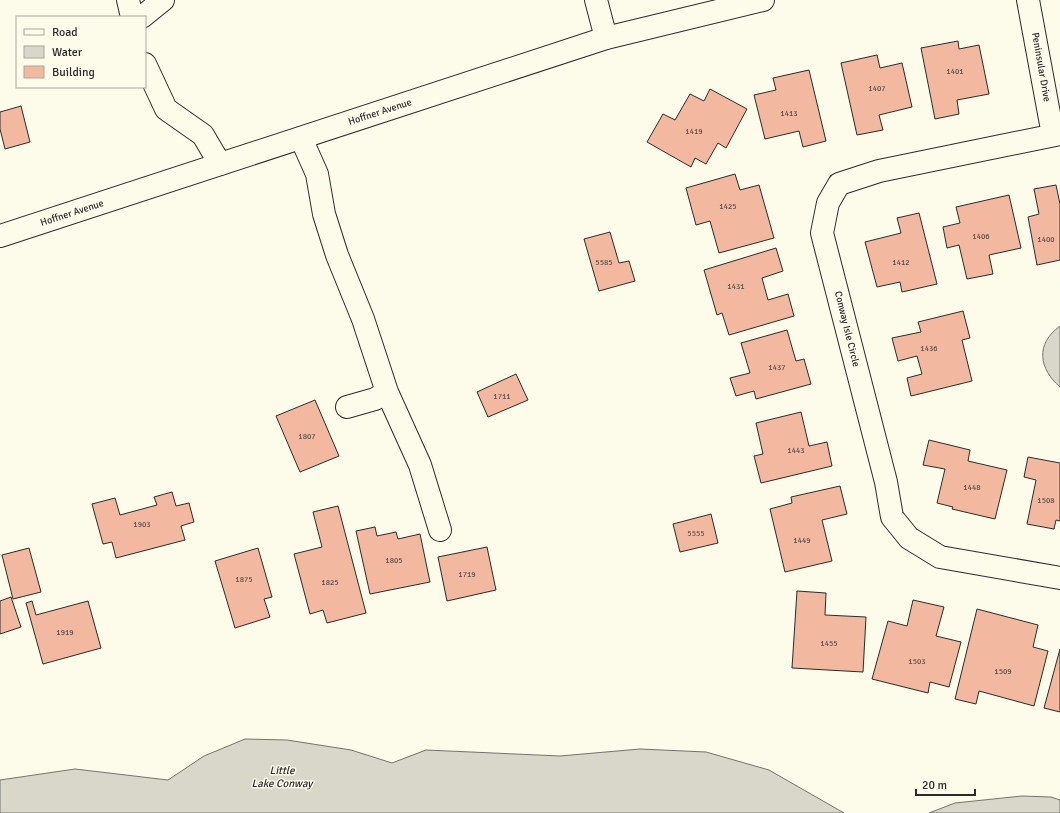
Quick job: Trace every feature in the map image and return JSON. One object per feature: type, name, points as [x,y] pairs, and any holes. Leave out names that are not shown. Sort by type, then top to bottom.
[{"type":"street","points":[[128,0],[132,16]]},
{"type":"street","points":[[143,16],[163,0]]},
{"type":"street","points":[[596,0],[606,38]]},
{"type":"street","name":"Hoffner Avenue","points":[[0,236],[606,38],[739,3],[763,0]]},
{"type":"street","name":"Peninsular Drive","points":[[1028,0],[1057,134]]},
{"type":"street","points":[[146,66],[166,109],[203,135],[220,164]]},
{"type":"street","name":"Conway Isle Circle","points":[[1057,134],[879,171],[840,184],[828,204],[822,233],[886,482],[892,517],[909,538],[940,557],[1060,578]]},
{"type":"street","points":[[301,138],[317,174],[324,214],[337,255],[363,319],[387,392],[420,465],[440,530]]},
{"type":"street","points":[[347,407],[375,399],[387,392]]},
{"type":"water","points":[[1060,326],[1060,387],[1053,380],[1044,365],[1043,348],[1052,333]]},
{"type":"water","name":"Little Lake Conway","points":[[245,739],[287,740],[351,750],[392,763],[426,750],[560,756],[640,749],[706,752],[769,770],[844,813],[0,813],[0,780],[75,769],[168,780],[204,756]]},
{"type":"water","points":[[1022,796],[1051,797],[1060,800],[1060,813],[929,813],[955,803]]},
{"type":"building","points":[[958,41],[959,49],[979,45],[989,94],[957,100],[959,114],[935,119],[921,48]]},
{"type":"building","points":[[877,55],[880,68],[902,63],[912,107],[879,115],[883,130],[857,135],[841,63]]},
{"type":"building","points":[[809,70],[826,141],[803,147],[799,131],[765,139],[754,95],[776,90],[773,78]]},
{"type":"building","points":[[710,89],[747,109],[726,148],[718,143],[706,164],[695,158],[691,167],[647,142],[663,114],[675,120],[690,94],[704,101]]},
{"type":"building","points":[[21,106],[30,142],[5,149],[0,129],[0,112]]},
{"type":"building","points":[[735,174],[740,190],[759,185],[774,238],[719,253],[710,221],[696,225],[686,188]]},
{"type":"building","points":[[1056,185],[1060,204],[1060,260],[1037,265],[1028,217],[1039,214],[1034,189]]},
{"type":"building","points":[[1009,195],[1021,248],[989,255],[993,274],[967,279],[959,245],[947,248],[943,227],[960,223],[956,207]]},
{"type":"building","points":[[919,213],[937,284],[902,292],[900,282],[877,287],[865,242],[901,233],[897,218]]},
{"type":"building","points":[[610,232],[619,263],[629,261],[635,281],[599,291],[584,239]]},
{"type":"building","points":[[776,248],[783,271],[762,278],[768,300],[788,294],[794,316],[729,335],[722,313],[717,315],[704,270]]},
{"type":"building","points":[[963,311],[970,338],[962,340],[972,381],[911,396],[907,378],[922,374],[917,356],[898,361],[892,338],[921,332],[918,322]]},
{"type":"building","points":[[787,330],[796,361],[804,359],[811,384],[756,399],[754,391],[736,396],[730,378],[750,373],[741,343]]},
{"type":"building","points":[[516,374],[528,400],[488,417],[477,392]]},
{"type":"building","points":[[315,400],[339,456],[300,472],[276,416]]},
{"type":"building","points":[[801,412],[809,446],[827,442],[832,466],[761,483],[754,456],[763,454],[756,423]]},
{"type":"building","points":[[929,440],[970,450],[968,461],[1007,470],[995,519],[952,509],[953,507],[937,503],[945,469],[923,465]]},
{"type":"building","points":[[1028,457],[1060,463],[1060,521],[1056,520],[1054,529],[1027,524],[1036,480],[1024,477]]},
{"type":"building","points":[[840,486],[847,514],[822,520],[832,561],[785,572],[770,509],[792,503],[791,497]]},
{"type":"building","points":[[172,492],[176,506],[189,503],[194,522],[181,526],[185,540],[116,558],[112,542],[103,544],[92,504],[115,498],[120,515],[157,505],[154,497]]},
{"type":"building","points":[[338,506],[366,613],[327,623],[323,610],[310,614],[294,554],[322,547],[313,512]]},
{"type":"building","points":[[711,514],[718,543],[680,552],[673,524]]},
{"type":"building","points":[[375,527],[377,536],[396,532],[398,539],[420,534],[430,582],[370,594],[356,531]]},
{"type":"building","points":[[487,547],[496,590],[447,601],[438,557]]},
{"type":"building","points":[[29,548],[41,592],[13,599],[2,555]]},
{"type":"building","points":[[258,548],[272,597],[264,599],[270,617],[235,628],[215,561]]},
{"type":"building","points":[[797,591],[826,593],[825,615],[866,617],[863,672],[792,668]]},
{"type":"building","points":[[11,597],[21,627],[0,634],[0,601]]},
{"type":"building","points":[[913,600],[944,607],[936,636],[961,642],[949,687],[930,682],[928,693],[872,679],[888,621],[907,626]]},
{"type":"building","points":[[32,601],[36,615],[88,601],[101,648],[43,664],[26,603]]},
{"type":"building","points":[[977,609],[1038,625],[1033,647],[1048,651],[1034,706],[979,691],[976,704],[955,699]]},
{"type":"building","points":[[1060,649],[1060,712],[1044,708]]}]
